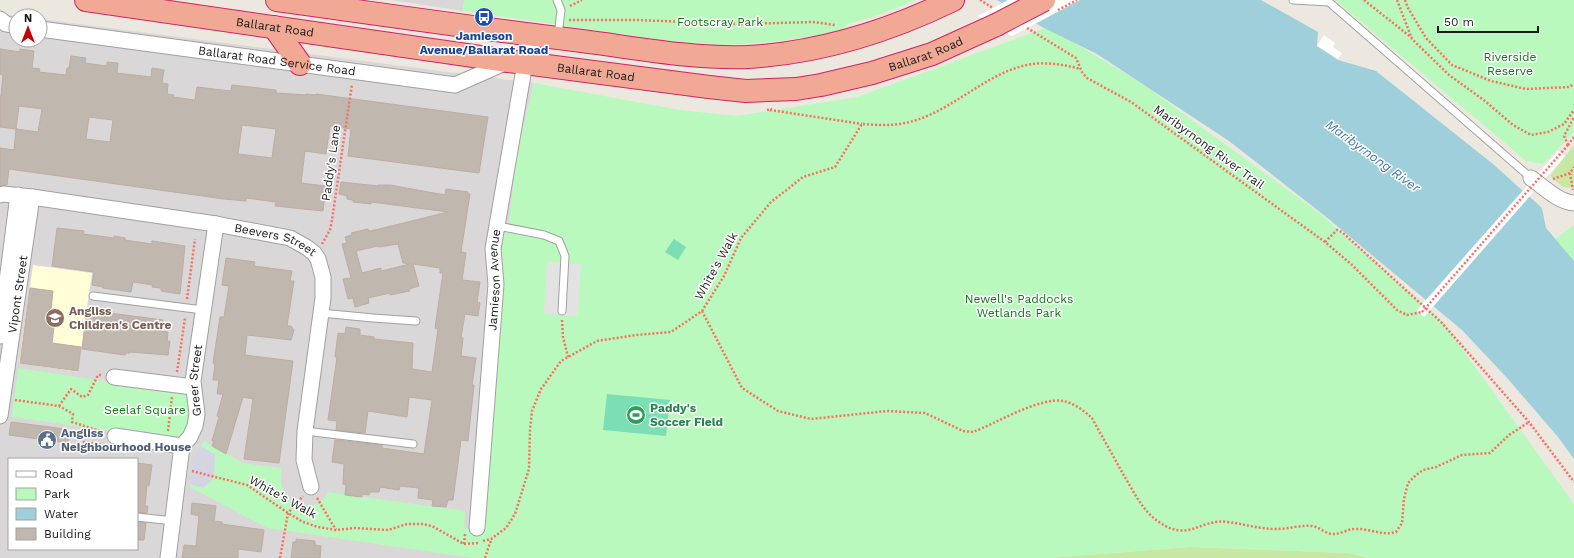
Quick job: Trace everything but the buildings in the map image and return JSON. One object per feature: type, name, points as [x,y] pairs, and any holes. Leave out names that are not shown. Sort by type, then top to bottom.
[{"type":"highway","name":"Ballarat Road","points":[[86,0],[517,62],[746,91],[777,90],[821,85],[872,73],[932,54],[997,18],[1044,0]]},
{"type":"highway","points":[[277,0],[535,35],[559,29],[682,54],[717,57],[748,57],[778,54],[809,49],[868,35],[923,15],[952,0]]},
{"type":"highway","points":[[274,27],[300,64]]},
{"type":"street","name":"Ballarat Road Service Road","points":[[48,30],[455,85],[517,62]]},
{"type":"street","name":"Jamieson Avenue","points":[[477,528],[496,284],[493,249],[498,226],[517,62],[535,35]]},
{"type":"street","points":[[1531,178],[1567,203],[1574,197]]},
{"type":"street","name":"Beevers Street","points":[[0,195],[25,196],[216,224],[290,238],[314,253],[320,264],[323,277],[321,313],[305,431],[304,460],[311,487]]},
{"type":"street","name":"Vipont Street","points":[[0,336],[25,196]]},
{"type":"street","name":"Vipont Street","points":[[0,416],[25,196]]},
{"type":"street","name":"Greer Street","points":[[168,558],[182,446],[190,437],[195,426],[197,414],[196,396],[193,387],[216,224]]},
{"type":"street","points":[[114,376],[193,387]]},
{"type":"street","points":[[114,435],[182,446]]},
{"type":"lane","points":[[557,0],[561,10],[559,29]]},
{"type":"lane","points":[[1293,0],[1329,2],[1531,178]]},
{"type":"lane","points":[[498,226],[544,235],[559,241],[565,256],[562,311]]},
{"type":"lane","points":[[93,296],[203,310]]},
{"type":"lane","points":[[321,313],[416,321]]},
{"type":"lane","points":[[305,431],[413,444]]},
{"type":"lane","points":[[138,517],[172,521]]},
{"type":"path","points":[[980,0],[997,18]]},
{"type":"path","points":[[1364,0],[1412,39],[1450,75],[1485,101],[1513,125],[1531,135],[1548,132],[1564,124],[1574,110]]},
{"type":"path","points":[[1398,0],[1412,39]]},
{"type":"path","points":[[1405,0],[1408,8],[1426,38],[1452,65],[1491,81],[1526,88],[1569,87],[1574,84]]},
{"type":"path","points":[[559,29],[636,20],[742,24],[813,22],[837,25]]},
{"type":"path","name":"Maribyrnong River Trail","points":[[1024,26],[1076,58],[1087,78],[1131,102],[1325,242],[1351,264],[1397,310],[1407,315],[1422,312],[1568,145]]},
{"type":"path","points":[[761,109],[862,124],[884,126],[905,124],[920,119],[942,108],[1014,68],[1033,64],[1055,63],[1081,69]]},
{"type":"path","name":"Paddy's Lane","points":[[314,253],[320,247],[330,230],[353,71]]},
{"type":"path","points":[[1574,117],[1564,136],[1568,145],[1574,137]]},
{"type":"path","name":"White's Walk","points":[[179,469],[247,485],[303,522],[318,527],[336,530],[355,528],[388,530],[407,524],[422,524],[432,526],[464,544],[473,544],[491,540],[506,528],[515,514],[529,469],[532,411],[541,389],[561,361],[597,341],[636,335],[671,332],[702,311],[724,276],[741,238],[771,202],[803,177],[836,166],[862,124]]},
{"type":"path","points":[[1574,167],[1570,172],[1574,197]]},
{"type":"path","points":[[1325,242],[1337,230],[1342,232],[1441,322],[1529,422],[1574,482]]},
{"type":"path","points":[[562,311],[563,337],[568,357]]},
{"type":"path","points":[[702,311],[742,388],[778,411],[811,419],[887,411],[925,413],[963,431],[973,432],[1048,401],[1068,402],[1092,418],[1147,511],[1160,523],[1182,532],[1212,522],[1227,522],[1276,529],[1310,526],[1319,528],[1329,534],[1334,535],[1347,530],[1355,529],[1373,530],[1383,534],[1390,534],[1396,532],[1402,523],[1404,499],[1408,483],[1416,475],[1423,470],[1436,467],[1462,455],[1490,453],[1509,435],[1529,422]]},
{"type":"path","points":[[59,406],[70,389],[82,397],[88,395],[98,374],[114,376]]},
{"type":"path","points":[[166,444],[174,384]]},
{"type":"path","points":[[2,393],[59,406],[73,414],[72,422],[114,435],[107,446],[83,442]]},
{"type":"path","points":[[280,558],[288,513],[311,487],[336,530]]},
{"type":"path","points":[[485,558],[491,540]]},
{"type":"shaded area","points":[[391,0],[464,0],[463,11]]},
{"type":"shaded area","points":[[0,14],[8,15],[8,48],[48,48],[48,20],[534,83],[517,155],[509,221],[500,247],[502,309],[485,530],[474,529],[472,558],[0,558]]},
{"type":"shaded area","points":[[547,262],[581,264],[578,316],[544,314]]},
{"type":"shaded area","name":"Angliss Children's Centre","points":[[33,265],[92,273],[78,372],[19,363]]},
{"type":"shaded area","points":[[200,446],[215,454],[214,477],[203,488],[190,484],[194,457]]},
{"type":"green space","name":"Footscray Park","points":[[464,0],[915,0],[882,14],[847,24],[845,29],[826,34],[748,44],[709,45],[689,44],[463,11]]},
{"type":"green space","name":"Riverside Reserve","points":[[1335,0],[1574,0],[1574,132],[1543,164],[1526,161]]},
{"type":"green space","name":"Newell's Paddocks Wetlands Park","points":[[1048,27],[1141,83],[1318,212],[1442,321],[1574,504],[1574,558],[1370,558],[1348,553],[1190,547],[1049,558],[472,558],[267,528],[190,487],[194,457],[204,441],[243,463],[282,468],[281,482],[283,490],[287,497],[298,504],[305,506],[318,503],[328,492],[465,511],[464,528],[485,530],[502,309],[500,247],[509,221],[517,155],[534,83],[680,110],[737,116],[857,97]]},
{"type":"green space","points":[[1574,145],[1574,188],[1563,187],[1550,176]]},
{"type":"green space","points":[[1574,225],[1574,261],[1555,239]]},
{"type":"green space","points":[[674,239],[686,247],[678,260],[665,252]]},
{"type":"green space","name":"Seelaf Square","points":[[18,368],[112,382],[176,389],[186,395],[192,408],[191,422],[182,435],[170,439],[12,417]]},
{"type":"green space","name":"Paddy's Soccer Field","points":[[607,394],[670,400],[666,436],[603,430]]},
{"type":"green space","points":[[1190,547],[1348,553],[1369,558],[1049,558]]},
{"type":"water","name":"Maribyrnong River","points":[[997,0],[1261,0],[1318,32],[1317,46],[1338,60],[1376,71],[1493,164],[1542,208],[1546,228],[1574,261],[1574,459],[1558,437],[1508,379],[1462,330],[1325,216],[1229,141],[1097,54],[1042,27]]},
{"type":"pier","points":[[1008,0],[1080,0],[1012,36],[978,16]]},
{"type":"pier","points":[[1324,35],[1335,43],[1333,47],[1342,53],[1338,59],[1317,46]]},
{"type":"pier","points":[[1558,151],[1565,156],[1424,317],[1417,310]]},
{"type":"place","name":"Jamieson Avenue/Ballarat Road","points":[[484,17]]},
{"type":"place","name":"Angliss Children's Centre","points":[[55,318]]},
{"type":"place","name":"Paddy's Soccer Field","points":[[636,415]]},
{"type":"place","name":"Angliss Neighbourhood House","points":[[47,440]]}]
